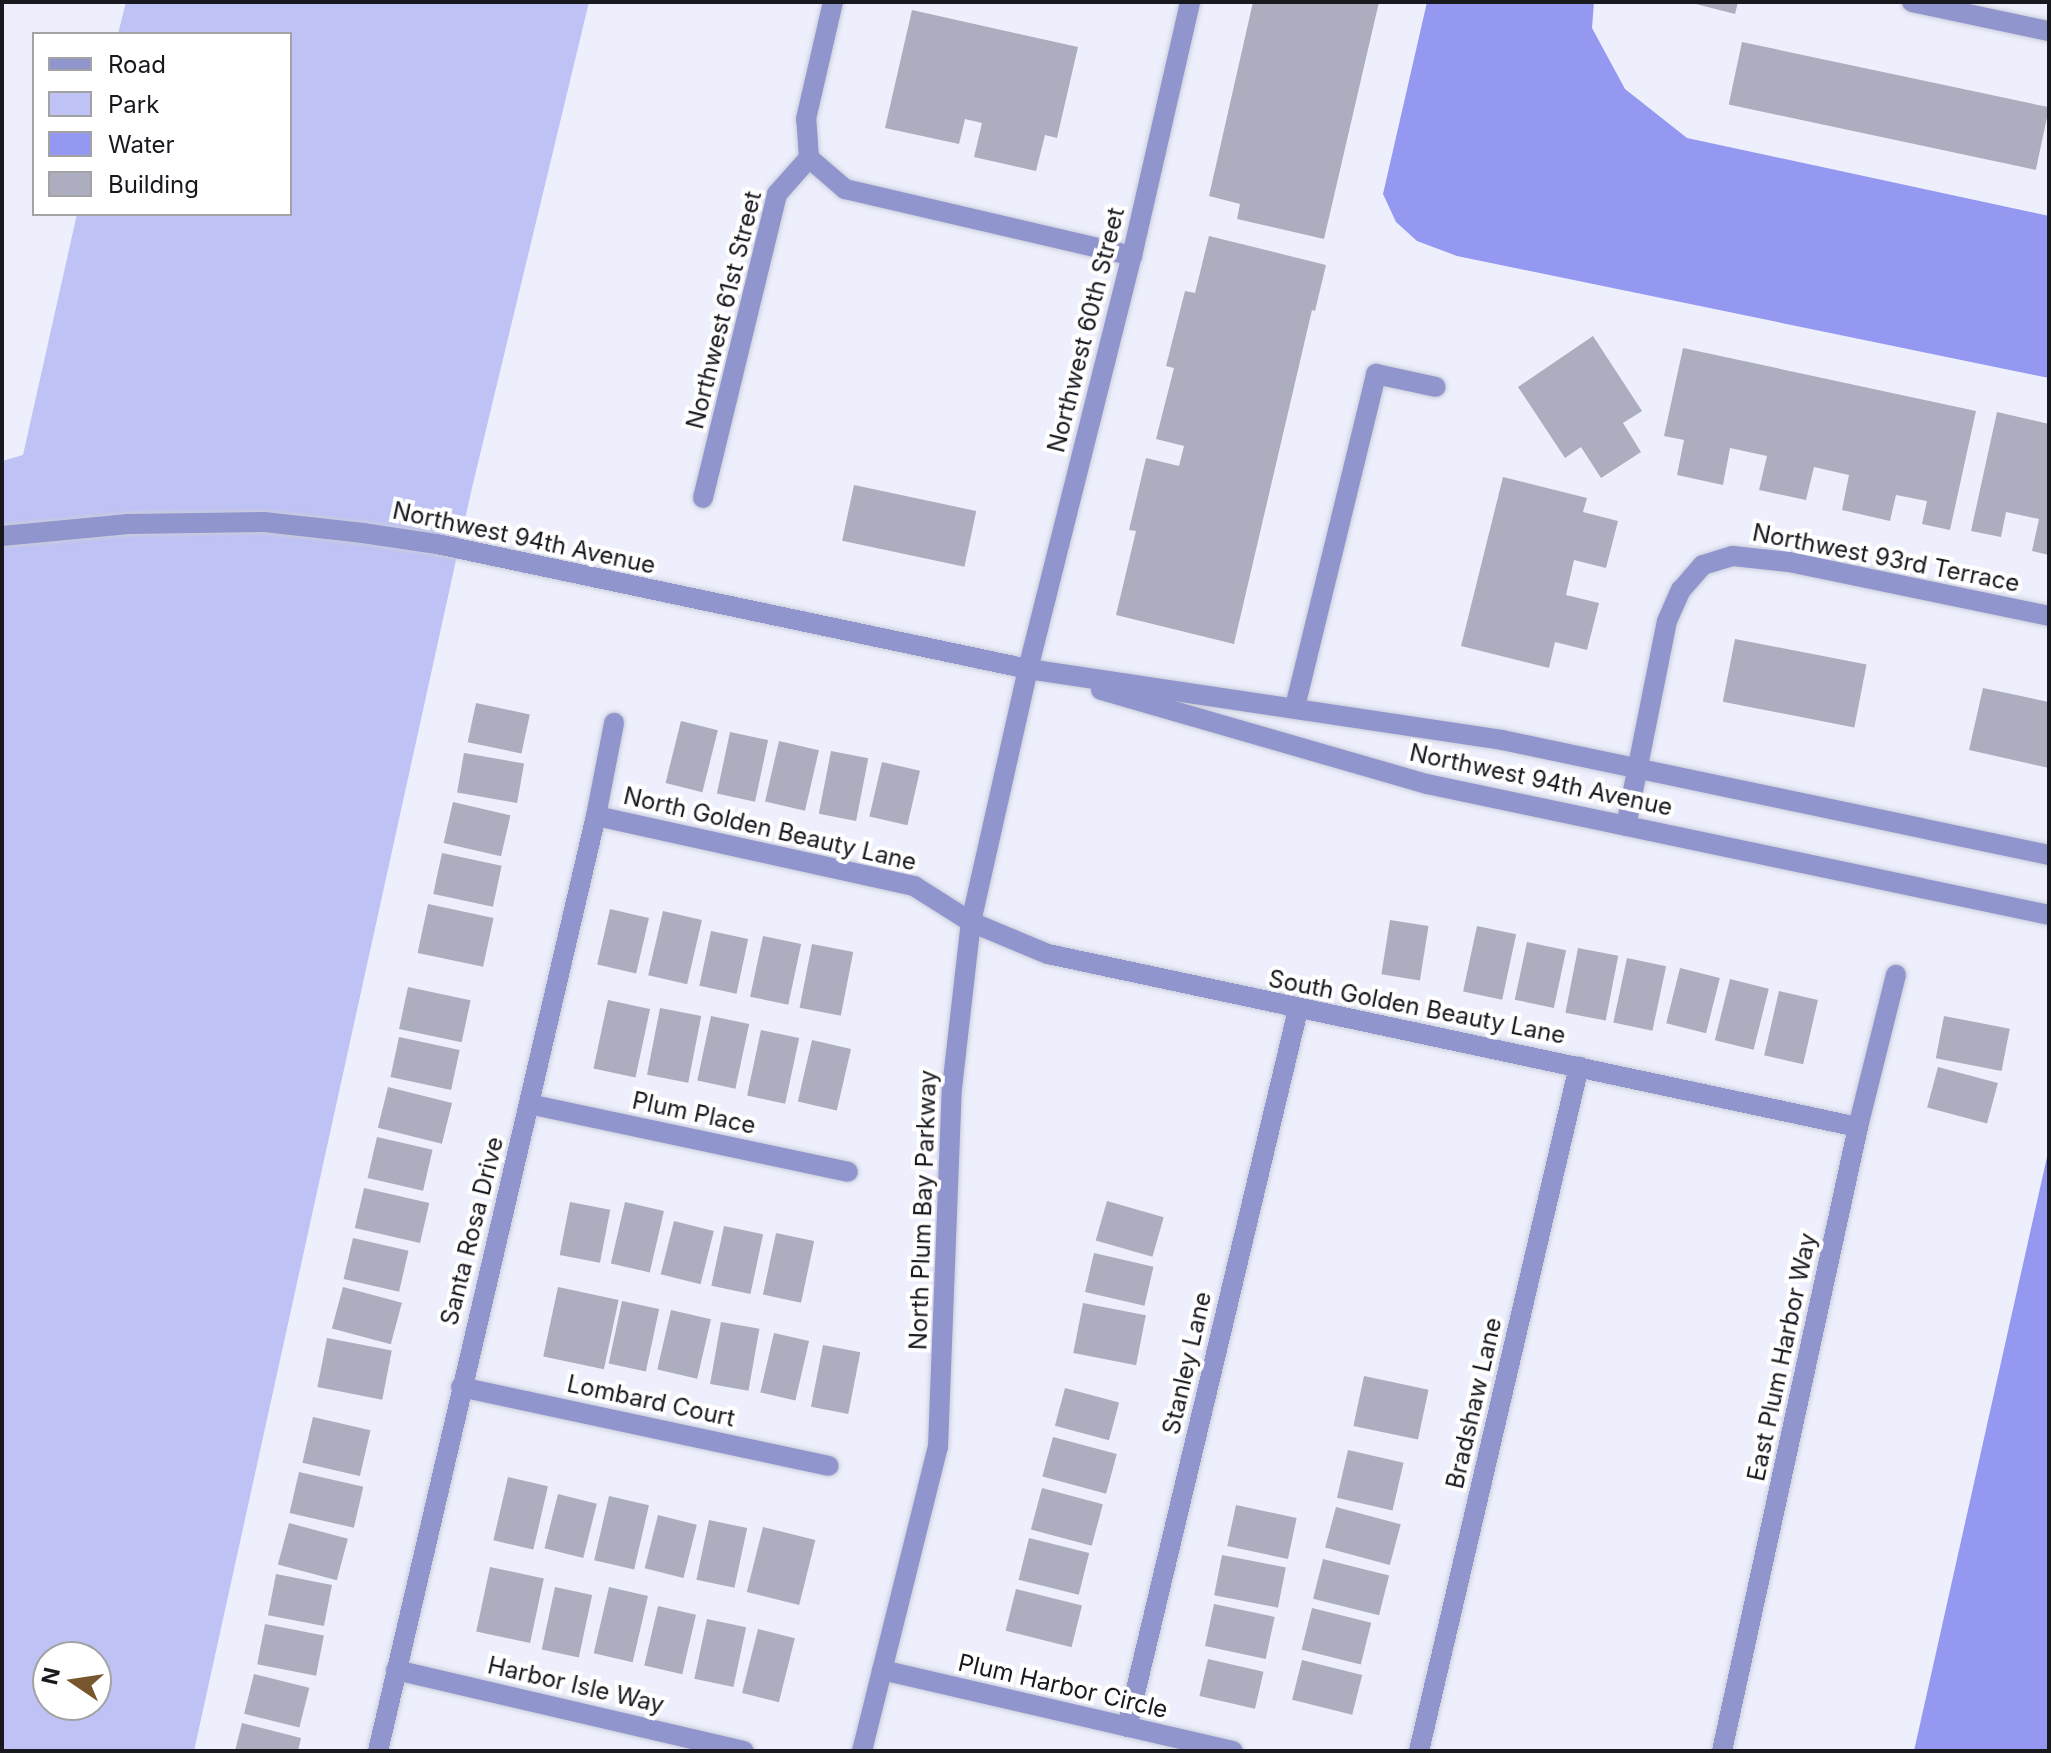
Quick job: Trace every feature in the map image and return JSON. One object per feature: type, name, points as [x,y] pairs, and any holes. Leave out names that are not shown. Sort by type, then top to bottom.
[{"type":"street","points":[[833,2],[806,119],[809,158],[845,189],[1132,256]]},
{"type":"street","name":"Northwest 60th Street","points":[[1028,669],[1132,256],[1190,2]]},
{"type":"street","points":[[1912,2],[2049,31]]},
{"type":"street","name":"Northwest 61st Street","points":[[703,498],[777,194],[809,158]]},
{"type":"street","points":[[1295,707],[1376,374],[1436,387]]},
{"type":"street","name":"Northwest 94th Avenue","points":[[2,536],[128,524],[264,522],[437,544],[1028,669],[1440,728],[2049,855]]},
{"type":"street","name":"Northwest 93rd Terrace","points":[[1626,826],[1667,621],[1681,590],[1703,565],[1733,556],[1789,562],[2049,616]]},
{"type":"street","name":"Northwest 94th Avenue","points":[[1028,669],[1427,784],[2049,915]]},
{"type":"street","name":"North Plum Bay Parkway","points":[[862,1751],[938,1447],[952,1088],[971,922],[1028,669]]},
{"type":"street","name":"Santa Rosa Drive","points":[[378,1751],[596,816],[614,723]]},
{"type":"street","name":"North Golden Beauty Lane","points":[[596,816],[914,886],[971,922]]},
{"type":"street","name":"South Golden Beauty Lane","points":[[971,922],[1048,954],[1298,1010],[1579,1066],[1858,1127]]},
{"type":"street","name":"East Plum Harbor Way","points":[[1722,1751],[1858,1127],[1896,975]]},
{"type":"street","name":"Stanley Lane","points":[[1127,1727],[1298,1010]]},
{"type":"street","name":"Bradshaw Lane","points":[[1419,1751],[1579,1066]]},
{"type":"street","name":"Plum Place","points":[[529,1104],[848,1172]]},
{"type":"street","name":"Lombard Court","points":[[461,1387],[829,1466]]},
{"type":"street","name":"Harbor Isle Way","points":[[396,1670],[744,1751]]},
{"type":"street","name":"Plum Harbor Circle","points":[[882,1670],[1127,1727],[1183,1746],[1233,1751]]},
{"type":"green space","points":[[126,2],[589,2],[471,492],[194,1751],[2,1751],[2,461],[23,455],[77,216],[292,216],[292,32],[118,32]]},
{"type":"water","points":[[1427,2],[1594,2],[1592,28],[1625,89],[1687,138],[2049,216],[2049,378],[1457,256],[1417,241],[1396,222],[1383,194]]},
{"type":"water","points":[[2049,1148],[2049,1751],[1914,1751]]},
{"type":"building","points":[[1253,2],[1379,2],[1324,239],[1237,219],[1240,204],[1209,196]]},
{"type":"building","points":[[1688,2],[1738,2],[1735,14]]},
{"type":"building","points":[[912,10],[1078,47],[1057,138],[1045,135],[1036,171],[974,157],[982,123],[965,119],[959,144],[885,128]]},
{"type":"building","points":[[1742,42],[2049,107],[2036,170],[1729,105]]},
{"type":"building","points":[[1209,236],[1326,265],[1315,311],[1312,310],[1234,644],[1116,615],[1136,531],[1129,530],[1146,458],[1179,466],[1184,446],[1156,439],[1174,368],[1166,366],[1185,291],[1195,293]]},
{"type":"building","points":[[1593,336],[1642,411],[1623,423],[1641,452],[1601,478],[1581,447],[1565,458],[1518,387]]},
{"type":"building","points":[[1683,348],[1976,411],[1950,530],[1922,524],[1927,501],[1896,495],[1890,521],[1842,510],[1849,475],[1814,467],[1806,500],[1759,490],[1767,456],[1730,448],[1723,485],[1677,475],[1684,440],[1664,436]]},
{"type":"building","points":[[1997,412],[2049,424],[2049,555],[2032,551],[2039,519],[2006,512],[2001,537],[1971,531]]},
{"type":"building","points":[[1503,477],[1587,498],[1583,512],[1618,521],[1606,568],[1574,560],[1566,595],[1599,603],[1587,650],[1555,642],[1549,668],[1461,646]]},
{"type":"building","points":[[854,485],[976,511],[964,567],[842,541]]},
{"type":"building","points":[[1735,639],[1867,665],[1854,727],[1723,702]]},
{"type":"building","points":[[1983,688],[2049,702],[2049,768],[1969,750]]},
{"type":"building","points":[[476,703],[530,714],[521,754],[468,742]]},
{"type":"building","points":[[681,721],[718,730],[702,792],[666,783]]},
{"type":"building","points":[[730,732],[768,740],[755,802],[717,794]]},
{"type":"building","points":[[779,741],[819,750],[805,811],[765,801]]},
{"type":"building","points":[[831,751],[868,758],[856,821],[819,814]]},
{"type":"building","points":[[464,753],[524,764],[517,803],[457,792]]},
{"type":"building","points":[[882,762],[920,771],[907,825],[869,817]]},
{"type":"building","points":[[453,802],[510,815],[501,856],[444,843]]},
{"type":"building","points":[[442,853],[502,866],[493,907],[433,894]]},
{"type":"building","points":[[428,904],[494,918],[483,967],[418,953]]},
{"type":"building","points":[[610,909],[649,918],[636,974],[597,965]]},
{"type":"building","points":[[663,911],[702,920],[687,984],[648,975]]},
{"type":"building","points":[[1390,920],[1429,926],[1420,980],[1381,974]]},
{"type":"building","points":[[1477,926],[1516,934],[1502,1000],[1463,992]]},
{"type":"building","points":[[711,931],[748,939],[737,994],[699,986]]},
{"type":"building","points":[[763,936],[801,944],[788,1005],[750,997]]},
{"type":"building","points":[[1527,942],[1566,950],[1554,1008],[1515,1000]]},
{"type":"building","points":[[812,944],[853,952],[841,1016],[800,1008]]},
{"type":"building","points":[[1578,948],[1618,956],[1606,1021],[1565,1013]]},
{"type":"building","points":[[1627,958],[1666,966],[1652,1031],[1613,1023]]},
{"type":"building","points":[[1680,968],[1720,978],[1706,1033],[1666,1023]]},
{"type":"building","points":[[1730,979],[1769,989],[1754,1050],[1715,1040]]},
{"type":"building","points":[[408,987],[471,1000],[462,1042],[399,1029]]},
{"type":"building","points":[[1779,991],[1818,1000],[1803,1064],[1764,1055]]},
{"type":"building","points":[[608,1000],[650,1009],[636,1077],[593,1068]]},
{"type":"building","points":[[660,1008],[701,1016],[688,1083],[647,1075]]},
{"type":"building","points":[[711,1016],[749,1024],[735,1089],[697,1081]]},
{"type":"building","points":[[1944,1016],[2010,1029],[2002,1071],[1936,1058]]},
{"type":"building","points":[[761,1030],[799,1038],[785,1104],[747,1096]]},
{"type":"building","points":[[399,1037],[460,1050],[451,1090],[390,1077]]},
{"type":"building","points":[[812,1040],[851,1049],[837,1110],[798,1101]]},
{"type":"building","points":[[1938,1067],[1998,1083],[1987,1124],[1927,1108]]},
{"type":"building","points":[[388,1087],[452,1103],[442,1144],[378,1128]]},
{"type":"building","points":[[377,1137],[433,1150],[423,1191],[368,1178]]},
{"type":"building","points":[[364,1188],[429,1203],[420,1243],[355,1228]]},
{"type":"building","points":[[1107,1201],[1164,1217],[1152,1257],[1096,1240]]},
{"type":"building","points":[[570,1202],[610,1210],[600,1263],[560,1255]]},
{"type":"building","points":[[625,1202],[664,1211],[650,1272],[611,1263]]},
{"type":"building","points":[[674,1221],[714,1231],[700,1284],[661,1274]]},
{"type":"building","points":[[724,1226],[763,1234],[750,1294],[711,1286]]},
{"type":"building","points":[[776,1233],[814,1241],[801,1303],[763,1295]]},
{"type":"building","points":[[353,1238],[409,1251],[399,1292],[344,1279]]},
{"type":"building","points":[[1094,1253],[1153,1267],[1144,1306],[1085,1292]]},
{"type":"building","points":[[343,1287],[402,1303],[391,1344],[332,1329]]},
{"type":"building","points":[[558,1287],[619,1300],[604,1369],[543,1356]]},
{"type":"building","points":[[622,1301],[659,1309],[646,1372],[609,1364]]},
{"type":"building","points":[[1083,1303],[1146,1315],[1136,1365],[1073,1353]]},
{"type":"building","points":[[671,1310],[711,1319],[697,1379],[657,1369]]},
{"type":"building","points":[[721,1322],[759,1329],[748,1391],[710,1384]]},
{"type":"building","points":[[774,1333],[809,1341],[795,1401],[760,1392]]},
{"type":"building","points":[[327,1338],[392,1351],[382,1400],[317,1387]]},
{"type":"building","points":[[823,1345],[860,1352],[848,1414],[811,1407]]},
{"type":"building","points":[[1364,1376],[1429,1390],[1418,1440],[1353,1426]]},
{"type":"building","points":[[1065,1388],[1119,1402],[1109,1440],[1055,1426]]},
{"type":"building","points":[[313,1417],[370,1430],[360,1476],[302,1463]]},
{"type":"building","points":[[1053,1437],[1117,1454],[1106,1494],[1042,1477]]},
{"type":"building","points":[[1348,1450],[1404,1463],[1393,1511],[1337,1498]]},
{"type":"building","points":[[299,1472],[363,1487],[354,1528],[290,1513]]},
{"type":"building","points":[[508,1477],[548,1486],[533,1550],[493,1540]]},
{"type":"building","points":[[1042,1488],[1103,1504],[1092,1546],[1031,1530]]},
{"type":"building","points":[[558,1494],[597,1504],[583,1558],[544,1548]]},
{"type":"building","points":[[609,1496],[649,1505],[634,1570],[594,1560]]},
{"type":"building","points":[[1236,1505],[1297,1518],[1288,1559],[1227,1546]]},
{"type":"building","points":[[1336,1507],[1401,1524],[1390,1565],[1325,1548]]},
{"type":"building","points":[[658,1515],[697,1525],[684,1578],[645,1568]]},
{"type":"building","points":[[709,1520],[747,1528],[734,1588],[696,1580]]},
{"type":"building","points":[[289,1523],[348,1539],[337,1580],[278,1565]]},
{"type":"building","points":[[763,1527],[815,1540],[799,1605],[747,1592]]},
{"type":"building","points":[[1029,1538],[1089,1553],[1079,1595],[1019,1580]]},
{"type":"building","points":[[1222,1555],[1286,1567],[1278,1608],[1214,1595]]},
{"type":"building","points":[[1323,1559],[1389,1575],[1379,1615],[1313,1599]]},
{"type":"building","points":[[490,1567],[544,1578],[530,1643],[476,1632]]},
{"type":"building","points":[[276,1574],[332,1585],[324,1626],[268,1615]]},
{"type":"building","points":[[555,1587],[592,1595],[579,1658],[542,1650]]},
{"type":"building","points":[[609,1587],[648,1596],[633,1662],[594,1653]]},
{"type":"building","points":[[1016,1589],[1082,1605],[1072,1647],[1006,1631]]},
{"type":"building","points":[[1214,1604],[1275,1617],[1266,1659],[1205,1646]]},
{"type":"building","points":[[658,1606],[696,1615],[682,1674],[644,1665]]},
{"type":"building","points":[[1312,1608],[1371,1623],[1361,1664],[1302,1650]]},
{"type":"building","points":[[707,1619],[746,1627],[733,1687],[694,1679]]},
{"type":"building","points":[[265,1624],[324,1635],[316,1676],[257,1664]]},
{"type":"building","points":[[758,1629],[795,1638],[779,1702],[742,1693]]},
{"type":"building","points":[[1208,1659],[1264,1672],[1255,1709],[1199,1696]]},
{"type":"building","points":[[1302,1660],[1362,1675],[1352,1715],[1292,1700]]},
{"type":"building","points":[[254,1674],[309,1688],[299,1728],[244,1714]]},
{"type":"building","points":[[242,1723],[301,1738],[298,1751],[235,1751]]}]
